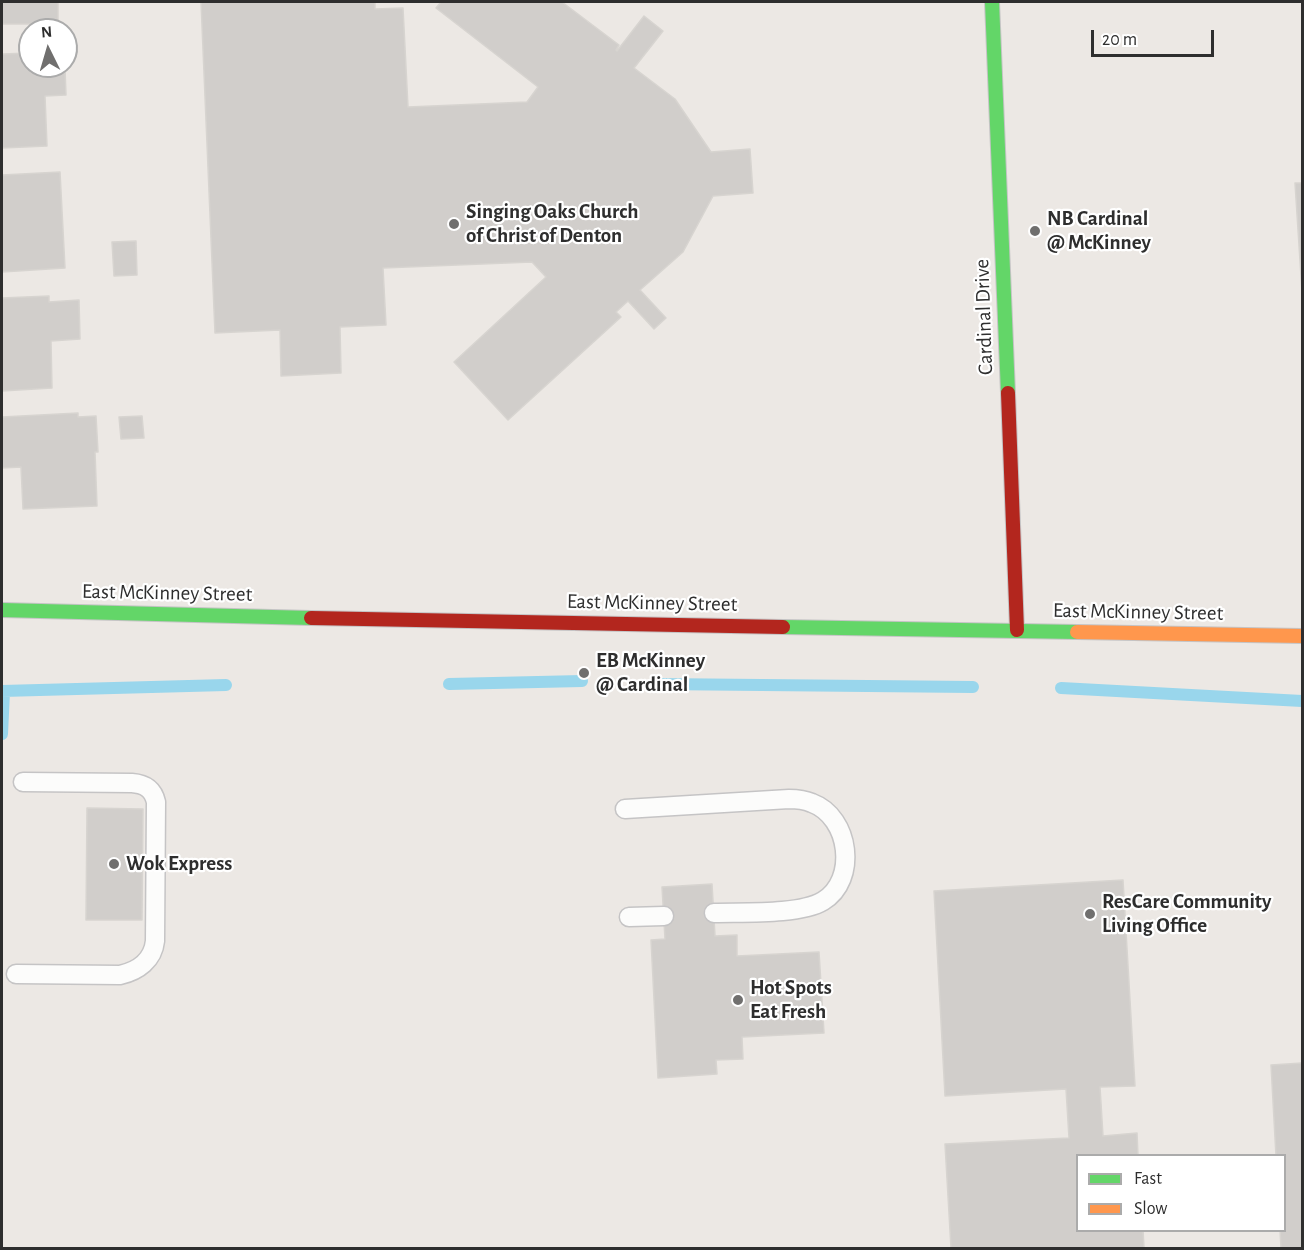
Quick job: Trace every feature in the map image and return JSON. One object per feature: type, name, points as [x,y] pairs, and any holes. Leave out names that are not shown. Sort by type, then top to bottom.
[{"type":"main road","name":"Cardinal Drive","points":[[992,2],[1017,630]]},
{"type":"main road","name":"East McKinney Street","points":[[2,610],[194,616],[1302,636]]},
{"type":"lane","points":[[16,974],[120,975],[129,973],[150,956],[154,951],[155,941],[156,802],[153,793],[139,784],[23,782]]},
{"type":"lane","points":[[624,809],[789,799],[813,803],[830,816],[841,834],[844,852],[843,875],[832,895],[822,902],[803,909],[714,913]]},
{"type":"lane","points":[[629,917],[664,916]]},
{"type":"building","points":[[2,2],[58,2],[58,18],[18,18],[18,24],[2,24]]},
{"type":"building","name":"Singing Oaks Church of Christ of Denton","points":[[201,2],[375,2],[375,9],[403,8],[408,107],[527,102],[538,87],[436,8],[441,2],[562,2],[619,45],[617,51],[644,16],[663,31],[634,68],[675,99],[711,152],[750,149],[753,193],[713,196],[683,252],[640,290],[666,318],[654,329],[628,301],[616,312],[621,317],[508,420],[454,362],[546,277],[532,262],[383,268],[386,325],[340,327],[341,373],[281,376],[280,330],[215,333]]},
{"type":"building","points":[[18,53],[18,78],[65,78],[66,95],[45,96],[47,146],[2,148],[2,54]]},
{"type":"building","points":[[60,172],[65,268],[2,272],[2,175]]},
{"type":"building","points":[[1295,183],[1302,183],[1302,292]]},
{"type":"building","points":[[136,241],[137,275],[114,276],[112,242]]},
{"type":"building","points":[[49,296],[49,302],[79,300],[80,339],[51,341],[52,388],[2,391],[2,298]]},
{"type":"building","points":[[78,413],[78,417],[96,416],[97,506],[23,509],[21,467],[2,468],[2,417]]},
{"type":"building","points":[[142,416],[144,438],[121,439],[119,417]]},
{"type":"building","name":"Wok Express","points":[[87,808],[143,809],[142,920],[86,920]]},
{"type":"building","points":[[1123,880],[1135,1086],[1100,1087],[1103,1136],[1137,1133],[1138,1154],[1076,1154],[1076,1232],[1143,1232],[1144,1248],[951,1248],[945,1144],[1069,1138],[1066,1089],[945,1096],[934,891]]},
{"type":"building","name":"Hot Spots Eat Fresh","points":[[712,884],[715,936],[737,935],[737,956],[819,952],[824,1033],[742,1037],[743,1059],[716,1060],[717,1074],[658,1078],[651,940],[665,939],[662,887]]},
{"type":"building","points":[[1302,1063],[1302,1248],[1281,1248],[1280,1232],[1286,1232],[1286,1154],[1276,1154],[1271,1065]]},
{"type":"waterway","points":[[449,684],[582,681]]},
{"type":"waterway","points":[[656,684],[973,687]]},
{"type":"waterway","points":[[2,691],[226,685]]},
{"type":"waterway","points":[[1061,688],[1302,701]]},
{"type":"waterway","points":[[2,734],[4,692]]},
{"type":"traffic: fast","points":[[992,2],[1008,393]]},
{"type":"traffic: fast","points":[[2,610],[311,618]]},
{"type":"traffic: fast","points":[[783,627],[1077,632]]},
{"type":"traffic: slow","points":[[1077,632],[1302,636]]},
{"type":"traffic: jam","points":[[1008,393],[1017,630]]},
{"type":"traffic: jam","points":[[311,618],[783,627]]},
{"type":"place","name":"Singing Oaks Church of Christ of Denton","points":[[454,224]]},
{"type":"place","name":"NB Cardinal @ McKinney","points":[[1035,231]]},
{"type":"place","name":"EB McKinney @ Cardinal","points":[[584,673]]},
{"type":"place","name":"Wok Express","points":[[114,864]]},
{"type":"place","name":"ResCare Community Living Office","points":[[1090,914]]},
{"type":"place","name":"Hot Spots Eat Fresh","points":[[738,1000]]}]
